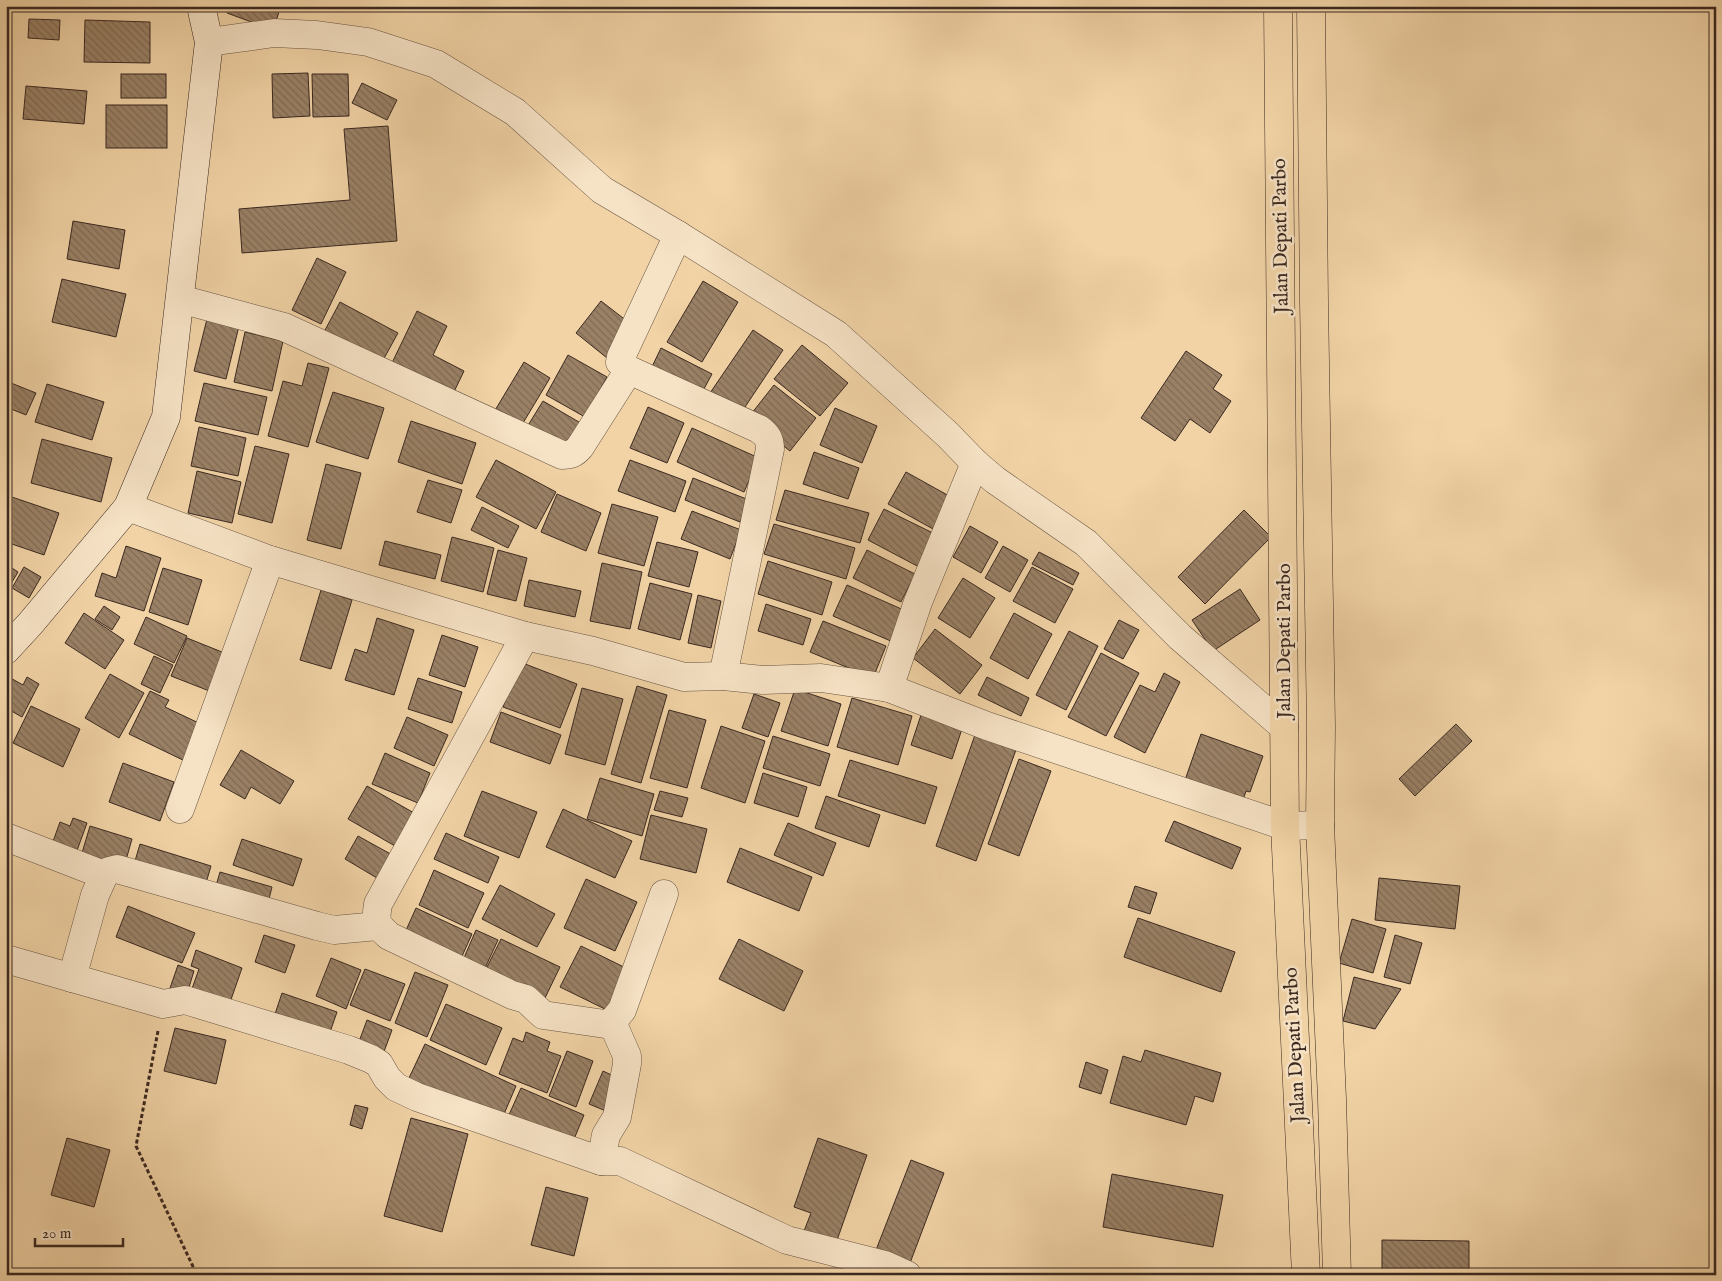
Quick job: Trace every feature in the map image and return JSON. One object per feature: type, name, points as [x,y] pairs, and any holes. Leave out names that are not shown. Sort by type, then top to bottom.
[{"type":"main road","name":"Jalan Depati Parbo","points":[[1278,6],[1285,826],[1306,1275]]},
{"type":"main road","name":"Jalan Depati Parbo","points":[[1311,6],[1321,726],[1320,825],[1332,1099],[1337,1275]]},
{"type":"street","points":[[6,650],[128,507],[166,417],[209,42],[201,6]]},
{"type":"street","points":[[209,42],[274,33],[317,35],[368,42],[436,64],[516,112],[602,190],[836,334],[995,480],[1086,543],[1180,637],[1284,727]]},
{"type":"street","points":[[678,236],[620,362],[628,370],[759,429],[767,436],[770,442],[770,450],[723,676]]},
{"type":"street","points":[[180,299],[284,328],[562,454],[569,455],[575,453],[580,447],[628,370]]},
{"type":"street","points":[[889,688],[918,602],[974,462]]},
{"type":"street","points":[[128,507],[270,560],[525,636],[594,651],[684,677],[723,676],[763,680],[821,678],[889,688],[987,726],[1285,826],[1320,825]]},
{"type":"street","points":[[180,809],[270,560]]},
{"type":"street","points":[[525,636],[378,904],[376,917],[378,926],[389,936],[526,1000],[543,1015],[604,1024],[612,1022],[622,1010],[664,894]]},
{"type":"street","points":[[6,837],[104,875]]},
{"type":"street","points":[[72,978],[95,895],[104,875],[109,871],[117,869],[334,930],[378,926]]},
{"type":"street","points":[[6,959],[163,1004],[185,1000],[349,1050],[379,1064],[387,1078],[396,1087],[405,1092],[601,1162],[620,1161],[787,1240],[885,1265],[907,1275]]},
{"type":"street","points":[[601,1162],[606,1135],[617,1117],[627,1064],[627,1056],[612,1022]]},
{"type":"path","points":[[163,1004],[136,1146],[197,1275]]},
{"type":"building","points":[[229,6],[281,6],[273,30],[227,13]]},
{"type":"building","points":[[29,19],[60,20],[59,40],[28,38]]},
{"type":"building","points":[[85,20],[150,22],[150,63],[84,62]]},
{"type":"building","points":[[308,73],[310,116],[273,118],[272,74]]},
{"type":"building","points":[[121,74],[166,74],[166,98],[121,98]]},
{"type":"building","points":[[312,74],[348,74],[349,116],[313,117]]},
{"type":"building","points":[[362,83],[397,100],[387,120],[352,103]]},
{"type":"building","points":[[26,86],[87,91],[84,124],[23,119]]},
{"type":"building","points":[[106,105],[167,105],[167,148],[106,148]]},
{"type":"building","points":[[388,126],[397,241],[242,253],[239,209],[350,200],[344,129]]},
{"type":"building","points":[[73,221],[125,230],[119,269],[67,259]]},
{"type":"building","points":[[317,258],[346,272],[321,324],[292,310]]},
{"type":"building","points":[[62,279],[126,294],[116,337],[52,322]]},
{"type":"building","points":[[703,281],[738,302],[702,362],[667,342]]},
{"type":"building","points":[[601,301],[632,325],[607,358],[576,333]]},
{"type":"building","points":[[340,302],[398,333],[382,362],[324,332]]},
{"type":"building","points":[[417,311],[447,326],[433,355],[464,371],[451,398],[390,367]]},
{"type":"building","points":[[208,315],[240,322],[226,379],[194,371]]},
{"type":"building","points":[[753,330],[783,350],[741,413],[710,393]]},
{"type":"building","points":[[245,332],[283,341],[272,391],[234,382]]},
{"type":"building","points":[[802,345],[848,383],[820,416],[774,379]]},
{"type":"building","points":[[661,348],[712,374],[699,398],[649,373]]},
{"type":"building","points":[[1186,351],[1222,375],[1213,389],[1231,401],[1210,433],[1190,419],[1175,441],[1141,418]]},
{"type":"building","points":[[568,355],[607,377],[585,417],[546,395]]},
{"type":"building","points":[[524,362],[550,378],[520,428],[494,412]]},
{"type":"building","points":[[308,363],[329,368],[308,447],[268,436],[283,381],[302,386]]},
{"type":"building","points":[[6,381],[36,393],[26,415],[6,407]]},
{"type":"building","points":[[204,383],[267,397],[258,435],[195,421]]},
{"type":"building","points":[[47,384],[104,402],[92,440],[35,422]]},
{"type":"building","points":[[774,385],[816,418],[790,451],[748,418]]},
{"type":"building","points":[[333,392],[384,408],[368,459],[316,442]]},
{"type":"building","points":[[543,401],[584,425],[569,452],[527,427]]},
{"type":"building","points":[[648,407],[684,423],[667,463],[630,448]]},
{"type":"building","points":[[835,408],[877,426],[862,463],[820,445]]},
{"type":"building","points":[[411,421],[476,443],[462,484],[398,462]]},
{"type":"building","points":[[199,427],[246,438],[238,476],[191,466]]},
{"type":"building","points":[[692,428],[759,458],[744,492],[677,462]]},
{"type":"building","points":[[42,439],[112,458],[101,502],[31,483]]},
{"type":"building","points":[[255,446],[289,454],[272,523],[238,514]]},
{"type":"building","points":[[814,452],[859,468],[848,499],[803,484]]},
{"type":"building","points":[[496,460],[556,492],[536,529],[476,497]]},
{"type":"building","points":[[630,460],[686,481],[675,512],[618,491]]},
{"type":"building","points":[[326,464],[361,473],[341,549],[307,540]]},
{"type":"building","points":[[197,471],[241,482],[232,523],[188,513]]},
{"type":"building","points":[[906,472],[951,497],[933,529],[888,504]]},
{"type":"building","points":[[693,478],[749,500],[740,522],[685,500]]},
{"type":"building","points":[[428,480],[462,490],[451,523],[417,512]]},
{"type":"building","points":[[785,490],[869,513],[860,543],[776,520]]},
{"type":"building","points":[[557,494],[601,513],[586,551],[541,532]]},
{"type":"building","points":[[6,495],[59,513],[44,555],[6,542]]},
{"type":"building","points":[[612,504],[658,517],[644,566],[598,553]]},
{"type":"building","points":[[482,507],[519,526],[508,548],[471,530]]},
{"type":"building","points":[[884,509],[935,534],[919,567],[868,540]]},
{"type":"building","points":[[1244,510],[1271,537],[1205,604],[1178,577]]},
{"type":"building","points":[[692,511],[741,530],[730,559],[681,539]]},
{"type":"building","points":[[774,524],[855,548],[846,579],[764,554]]},
{"type":"building","points":[[970,526],[998,542],[981,573],[953,557]]},
{"type":"building","points":[[452,537],[494,548],[483,592],[441,581]]},
{"type":"building","points":[[385,541],[441,555],[435,579],[379,565]]},
{"type":"building","points":[[657,542],[698,552],[689,587],[648,576]]},
{"type":"building","points":[[126,546],[161,558],[144,611],[95,596],[102,573],[116,578]]},
{"type":"building","points":[[1003,546],[1028,560],[1010,592],[985,578]]},
{"type":"building","points":[[498,550],[527,558],[516,601],[487,594]]},
{"type":"building","points":[[867,550],[915,574],[901,602],[853,578]]},
{"type":"building","points":[[1039,552],[1079,573],[1073,585],[1032,564]]},
{"type":"building","points":[[768,561],[832,582],[822,615],[758,594]]},
{"type":"building","points":[[602,563],[642,572],[630,629],[590,621]]},
{"type":"building","points":[[6,564],[18,572],[6,592]]},
{"type":"building","points":[[24,567],[41,577],[29,598],[12,588]]},
{"type":"building","points":[[1032,567],[1073,589],[1055,623],[1013,601]]},
{"type":"building","points":[[163,568],[202,580],[188,625],[149,612]]},
{"type":"building","points":[[963,578],[995,598],[970,638],[938,618]]},
{"type":"building","points":[[529,580],[581,591],[575,617],[524,606]]},
{"type":"building","points":[[650,583],[692,594],[680,640],[638,629]]},
{"type":"building","points":[[847,585],[906,611],[893,642],[833,616]]},
{"type":"building","points":[[1240,589],[1260,620],[1213,651],[1192,620]]},
{"type":"building","points":[[321,590],[352,600],[331,669],[300,660]]},
{"type":"building","points":[[698,595],[721,601],[711,648],[688,643]]},
{"type":"building","points":[[766,604],[811,619],[803,645],[758,631]]},
{"type":"building","points":[[104,606],[120,617],[112,630],[95,619]]},
{"type":"building","points":[[84,613],[124,640],[105,669],[65,643]]},
{"type":"building","points":[[1014,613],[1052,634],[1028,679],[990,658]]},
{"type":"building","points":[[146,617],[187,636],[174,663],[134,644]]},
{"type":"building","points":[[377,618],[414,630],[394,695],[345,680],[355,649],[367,653]]},
{"type":"building","points":[[1119,620],[1139,630],[1123,659],[1104,649]]},
{"type":"building","points":[[823,621],[886,646],[873,678],[810,652]]},
{"type":"building","points":[[935,629],[982,665],[960,694],[913,658]]},
{"type":"building","points":[[1069,631],[1098,646],[1066,710],[1036,695]]},
{"type":"building","points":[[442,635],[478,647],[465,687],[429,675]]},
{"type":"building","points":[[187,638],[227,654],[212,692],[171,676]]},
{"type":"building","points":[[1101,653],[1139,673],[1106,736],[1068,717]]},
{"type":"building","points":[[154,656],[173,665],[160,693],[141,684]]},
{"type":"building","points":[[520,662],[577,684],[560,728],[503,707]]},
{"type":"building","points":[[1164,673],[1180,682],[1145,753],[1114,737],[1140,685],[1155,692]]},
{"type":"building","points":[[110,674],[144,693],[119,738],[85,718]]},
{"type":"building","points":[[7,676],[23,685],[27,677],[39,684],[22,717],[6,708]]},
{"type":"building","points":[[987,677],[1029,698],[1021,716],[978,695]]},
{"type":"building","points":[[418,678],[462,692],[452,723],[408,709]]},
{"type":"building","points":[[637,686],[667,695],[641,783],[611,774]]},
{"type":"building","points":[[582,688],[623,699],[605,765],[565,754]]},
{"type":"building","points":[[795,689],[841,704],[828,746],[781,731]]},
{"type":"building","points":[[150,691],[169,700],[165,707],[205,726],[187,762],[129,734]]},
{"type":"building","points":[[754,694],[780,703],[768,737],[742,728]]},
{"type":"building","points":[[852,698],[912,716],[898,765],[837,747]]},
{"type":"building","points":[[31,706],[80,729],[63,767],[13,743]]},
{"type":"building","points":[[669,710],[706,720],[687,788],[650,778]]},
{"type":"building","points":[[501,712],[561,735],[550,764],[490,742]]},
{"type":"building","points":[[921,715],[962,729],[952,759],[911,745]]},
{"type":"building","points":[[407,717],[448,735],[434,766],[394,748]]},
{"type":"building","points":[[1456,724],[1472,741],[1415,796],[1399,779]]},
{"type":"building","points":[[721,726],[765,741],[745,803],[701,788]]},
{"type":"building","points":[[976,732],[1017,747],[976,861],[936,846]]},
{"type":"building","points":[[1201,734],[1263,756],[1250,792],[1246,791],[1241,806],[1183,786]]},
{"type":"building","points":[[773,736],[830,754],[820,786],[763,768]]},
{"type":"building","points":[[241,750],[294,781],[280,804],[251,787],[245,799],[220,785]]},
{"type":"building","points":[[385,753],[430,773],[418,803],[372,784]]},
{"type":"building","points":[[1019,759],[1051,771],[1019,856],[988,844]]},
{"type":"building","points":[[850,760],[937,787],[925,824],[838,796]]},
{"type":"building","points":[[123,763],[174,782],[160,821],[109,802]]},
{"type":"building","points":[[763,773],[807,787],[798,817],[754,803]]},
{"type":"building","points":[[600,778],[654,794],[642,836],[587,819]]},
{"type":"building","points":[[367,786],[414,813],[395,846],[348,819]]},
{"type":"building","points":[[482,791],[537,812],[519,858],[464,836]]},
{"type":"building","points":[[660,791],[688,798],[682,817],[654,810]]},
{"type":"building","points":[[826,796],[880,815],[869,847],[815,828]]},
{"type":"building","points":[[563,809],[632,841],[615,878],[546,847]]},
{"type":"building","points":[[651,815],[707,829],[696,873],[640,859]]},
{"type":"building","points":[[73,818],[87,823],[75,856],[51,847],[60,822],[70,826]]},
{"type":"building","points":[[1174,821],[1241,848],[1232,869],[1165,841]]},
{"type":"building","points":[[788,823],[836,843],[823,876],[774,855]]},
{"type":"building","points":[[90,826],[132,839],[124,867],[82,853]]},
{"type":"building","points":[[446,833],[499,857],[488,883],[434,859]]},
{"type":"building","points":[[358,836],[396,857],[382,881],[345,859]]},
{"type":"building","points":[[242,839],[302,859],[293,886],[233,865]]},
{"type":"building","points":[[140,844],[211,866],[203,893],[132,871]]},
{"type":"building","points":[[740,848],[812,877],[799,911],[727,882]]},
{"type":"building","points":[[434,870],[484,893],[468,928],[419,905]]},
{"type":"building","points":[[220,872],[272,887],[266,911],[213,896]]},
{"type":"building","points":[[1379,878],[1460,886],[1455,929],[1375,920]]},
{"type":"building","points":[[586,879],[637,902],[615,951],[564,928]]},
{"type":"building","points":[[500,885],[555,914],[537,947],[482,919]]},
{"type":"building","points":[[1135,886],[1157,893],[1150,914],[1128,907]]},
{"type":"building","points":[[128,906],[195,933],[182,963],[116,937]]},
{"type":"building","points":[[416,908],[472,934],[459,963],[403,937]]},
{"type":"building","points":[[1138,918],[1235,952],[1221,992],[1124,957]]},
{"type":"building","points":[[1352,919],[1386,929],[1373,973],[1339,963]]},
{"type":"building","points":[[476,930],[498,940],[481,977],[460,967]]},
{"type":"building","points":[[264,935],[295,945],[285,973],[255,962]]},
{"type":"building","points":[[1395,935],[1422,943],[1410,984],[1384,977]]},
{"type":"building","points":[[501,939],[560,967],[545,998],[486,969]]},
{"type":"building","points":[[739,939],[803,971],[784,1011],[719,979]]},
{"type":"building","points":[[581,946],[630,970],[609,1011],[560,987]]},
{"type":"building","points":[[196,950],[242,968],[227,1011],[189,997],[199,969],[191,966]]},
{"type":"building","points":[[331,958],[361,970],[346,1009],[316,996]]},
{"type":"building","points":[[178,965],[194,971],[186,997],[169,991]]},
{"type":"building","points":[[365,969],[405,984],[390,1021],[350,1005]]},
{"type":"building","points":[[415,972],[448,985],[427,1037],[395,1023]]},
{"type":"building","points":[[1354,977],[1401,989],[1375,1029],[1343,1021]]},
{"type":"building","points":[[282,993],[337,1012],[328,1038],[273,1020]]},
{"type":"building","points":[[446,1004],[502,1028],[486,1065],[430,1040]]},
{"type":"building","points":[[367,1020],[392,1030],[382,1057],[357,1047]]},
{"type":"building","points":[[175,1028],[226,1040],[216,1084],[164,1071]]},
{"type":"building","points":[[526,1032],[550,1042],[547,1051],[561,1056],[547,1093],[499,1074],[513,1038],[523,1042]]},
{"type":"building","points":[[425,1044],[516,1086],[501,1121],[409,1078]]},
{"type":"building","points":[[1145,1050],[1221,1073],[1213,1102],[1195,1096],[1186,1125],[1110,1103],[1123,1056],[1141,1062]]},
{"type":"building","points":[[567,1051],[593,1061],[576,1107],[549,1096]]},
{"type":"building","points":[[1086,1062],[1108,1070],[1101,1094],[1079,1087]]},
{"type":"building","points":[[603,1071],[620,1079],[606,1111],[589,1104]]},
{"type":"building","points":[[521,1088],[584,1115],[572,1144],[508,1117]]},
{"type":"building","points":[[355,1105],[368,1108],[362,1129],[350,1125]]},
{"type":"building","points":[[411,1118],[468,1134],[442,1232],[384,1216]]},
{"type":"building","points":[[67,1138],[110,1150],[94,1207],[51,1195]]},
{"type":"building","points":[[818,1138],[867,1155],[836,1243],[804,1231],[811,1213],[794,1207]]},
{"type":"building","points":[[911,1160],[944,1173],[910,1263],[876,1250]]},
{"type":"building","points":[[1112,1174],[1223,1195],[1213,1247],[1103,1227]]},
{"type":"building","points":[[546,1187],[588,1198],[574,1256],[531,1245]]},
{"type":"building","points":[[1382,1240],[1469,1241],[1469,1275],[1382,1275]]}]
